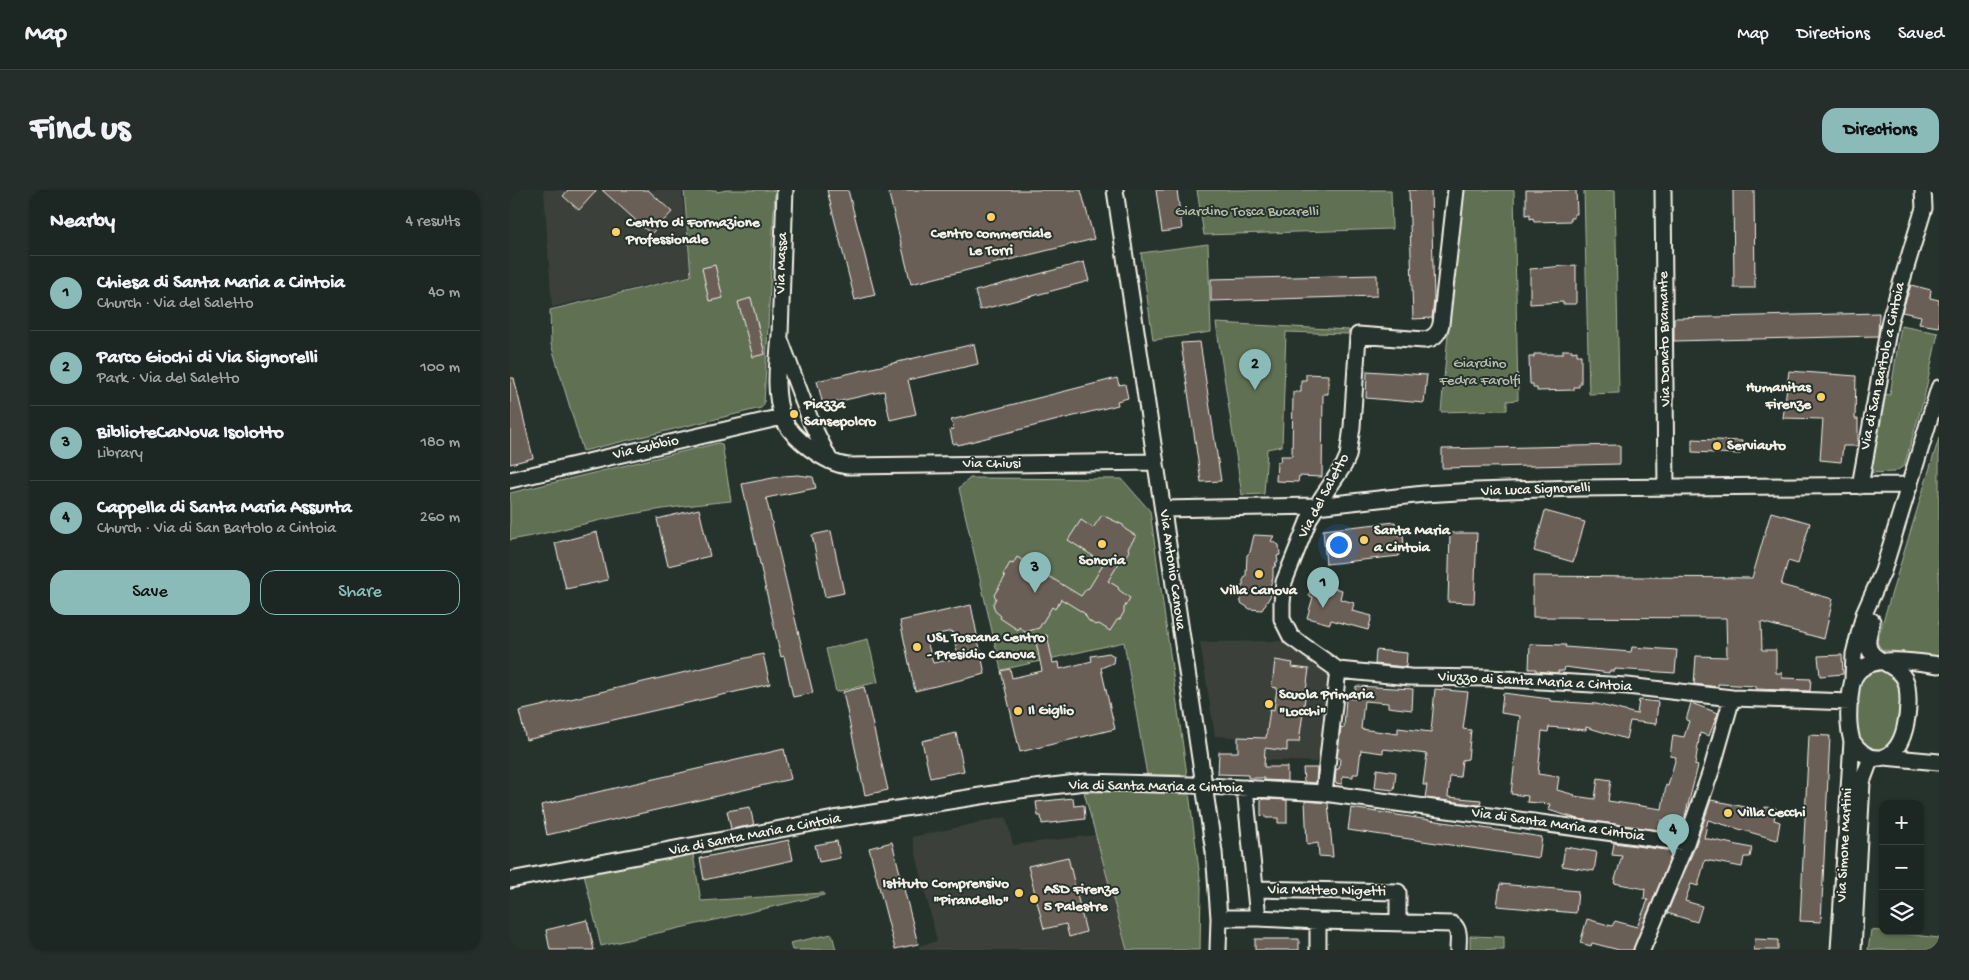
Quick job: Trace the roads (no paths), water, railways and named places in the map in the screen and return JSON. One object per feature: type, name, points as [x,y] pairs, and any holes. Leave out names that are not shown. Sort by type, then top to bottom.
[{"type":"street","name":"Via Massa","points":[[780,337],[785,190]]},
{"type":"street","name":"Via Antonio Canova","points":[[1115,190],[1214,852],[1219,918],[1218,950]]},
{"type":"street","name":"Via del Saletto","points":[[1338,670],[1291,637],[1282,619],[1284,582],[1316,506],[1348,456],[1352,427],[1358,335],[1424,340],[1434,337],[1438,333],[1441,324],[1456,190]]},
{"type":"street","name":"Via Donato Bramante","points":[[1663,190],[1666,487]]},
{"type":"street","name":"Via di San Bartolo a Cintoia","points":[[1860,486],[1890,320],[1924,208],[1922,190]]},
{"type":"street","points":[[780,337],[778,390],[782,417],[786,426],[800,439],[830,461]]},
{"type":"street","points":[[780,337],[811,422],[830,461]]},
{"type":"street","name":"Via Simone Martini","points":[[1839,950],[1852,741],[1849,724],[1854,654],[1864,614],[1883,571],[1939,388]]},
{"type":"street","name":"Via Gubbio","points":[[510,480],[782,417]]},
{"type":"street","name":"Via Chiusi","points":[[830,461],[837,465],[855,466],[1156,462]]},
{"type":"street","name":"Via Luca Signorelli","points":[[1163,508],[1316,506],[1424,494],[1476,491],[1910,485]]},
{"type":"street","name":"Via Simone Martini","points":[[1853,950],[1862,782],[1868,766],[1899,746],[1903,736],[1907,688],[1900,671],[1872,653],[1868,640],[1880,596],[1883,571]]},
{"type":"street","points":[[1853,678],[1867,665],[1884,661],[1939,664]]},
{"type":"street","points":[[1324,793],[1338,670]]},
{"type":"street","name":"Viuzzo di Santa Maria a Cintoia","points":[[1338,670],[1410,677],[1488,678],[1627,686],[1732,698]]},
{"type":"street","points":[[1642,950],[1686,843],[1712,768],[1732,698],[1850,702]]},
{"type":"street","points":[[1852,741],[1861,752],[1880,757],[1939,762]]},
{"type":"street","name":"Via di Santa Maria a Cintoia","points":[[510,880],[834,820],[1019,790],[1085,782],[1204,785],[1324,793],[1686,843]]},
{"type":"street","name":"Via Matteo Nigetti","points":[[1246,788],[1258,918]]},
{"type":"street","name":"Via Matteo Nigetti","points":[[1256,889],[1398,892],[1398,922]]},
{"type":"street","name":"Via Matteo Nigetti","points":[[1219,918],[1398,922],[1455,926],[1458,931],[1458,950]]},
{"type":"street","points":[[1318,921],[1318,950]]},
{"type":"place","name":"Centro commerciale Le Torri","points":[[991,217]]},
{"type":"place","name":"Centro di Formazione Professionale","points":[[616,232]]},
{"type":"place","name":"Parco Giochi di Via Signorelli","points":[[1255,390]]},
{"type":"place","name":"Humanitas Firenze","points":[[1821,397]]},
{"type":"place","name":"Piazza Sansepolcro","points":[[794,414]]},
{"type":"place","name":"Serviauto","points":[[1717,446]]},
{"type":"place","name":"Santa Maria a Cintoia","points":[[1364,540]]},
{"type":"place","name":"Sonoria","points":[[1102,544]]},
{"type":"place","name":"Villa Canova","points":[[1259,574]]},
{"type":"place","name":"BiblioteCaNova Isolotto","points":[[1035,593]]},
{"type":"place","name":"Chiesa di Santa Maria a Cintoia","points":[[1323,608]]},
{"type":"place","name":"USL Toscana Centro - Presidio Canova","points":[[917,647]]},
{"type":"place","name":"Scuola Primaria \"Locchi\"","points":[[1269,704]]},
{"type":"place","name":"Il Giglio","points":[[1018,711]]},
{"type":"place","name":"Villa Cecchi","points":[[1728,813]]},
{"type":"place","name":"Cappella di Santa Maria Assunta","points":[[1673,855]]},
{"type":"place","name":"Istituto Comprensivo \"Pirandello\"","points":[[1019,893]]},
{"type":"place","name":"ASD Firenze 5 Palestre","points":[[1034,899]]},
{"type":"park label","name":"Giardino Tosca Bucarelli","points":[[1247,212]]},
{"type":"park label","name":"Giardino Fedra Farolfi","points":[[1480,372]]}]
